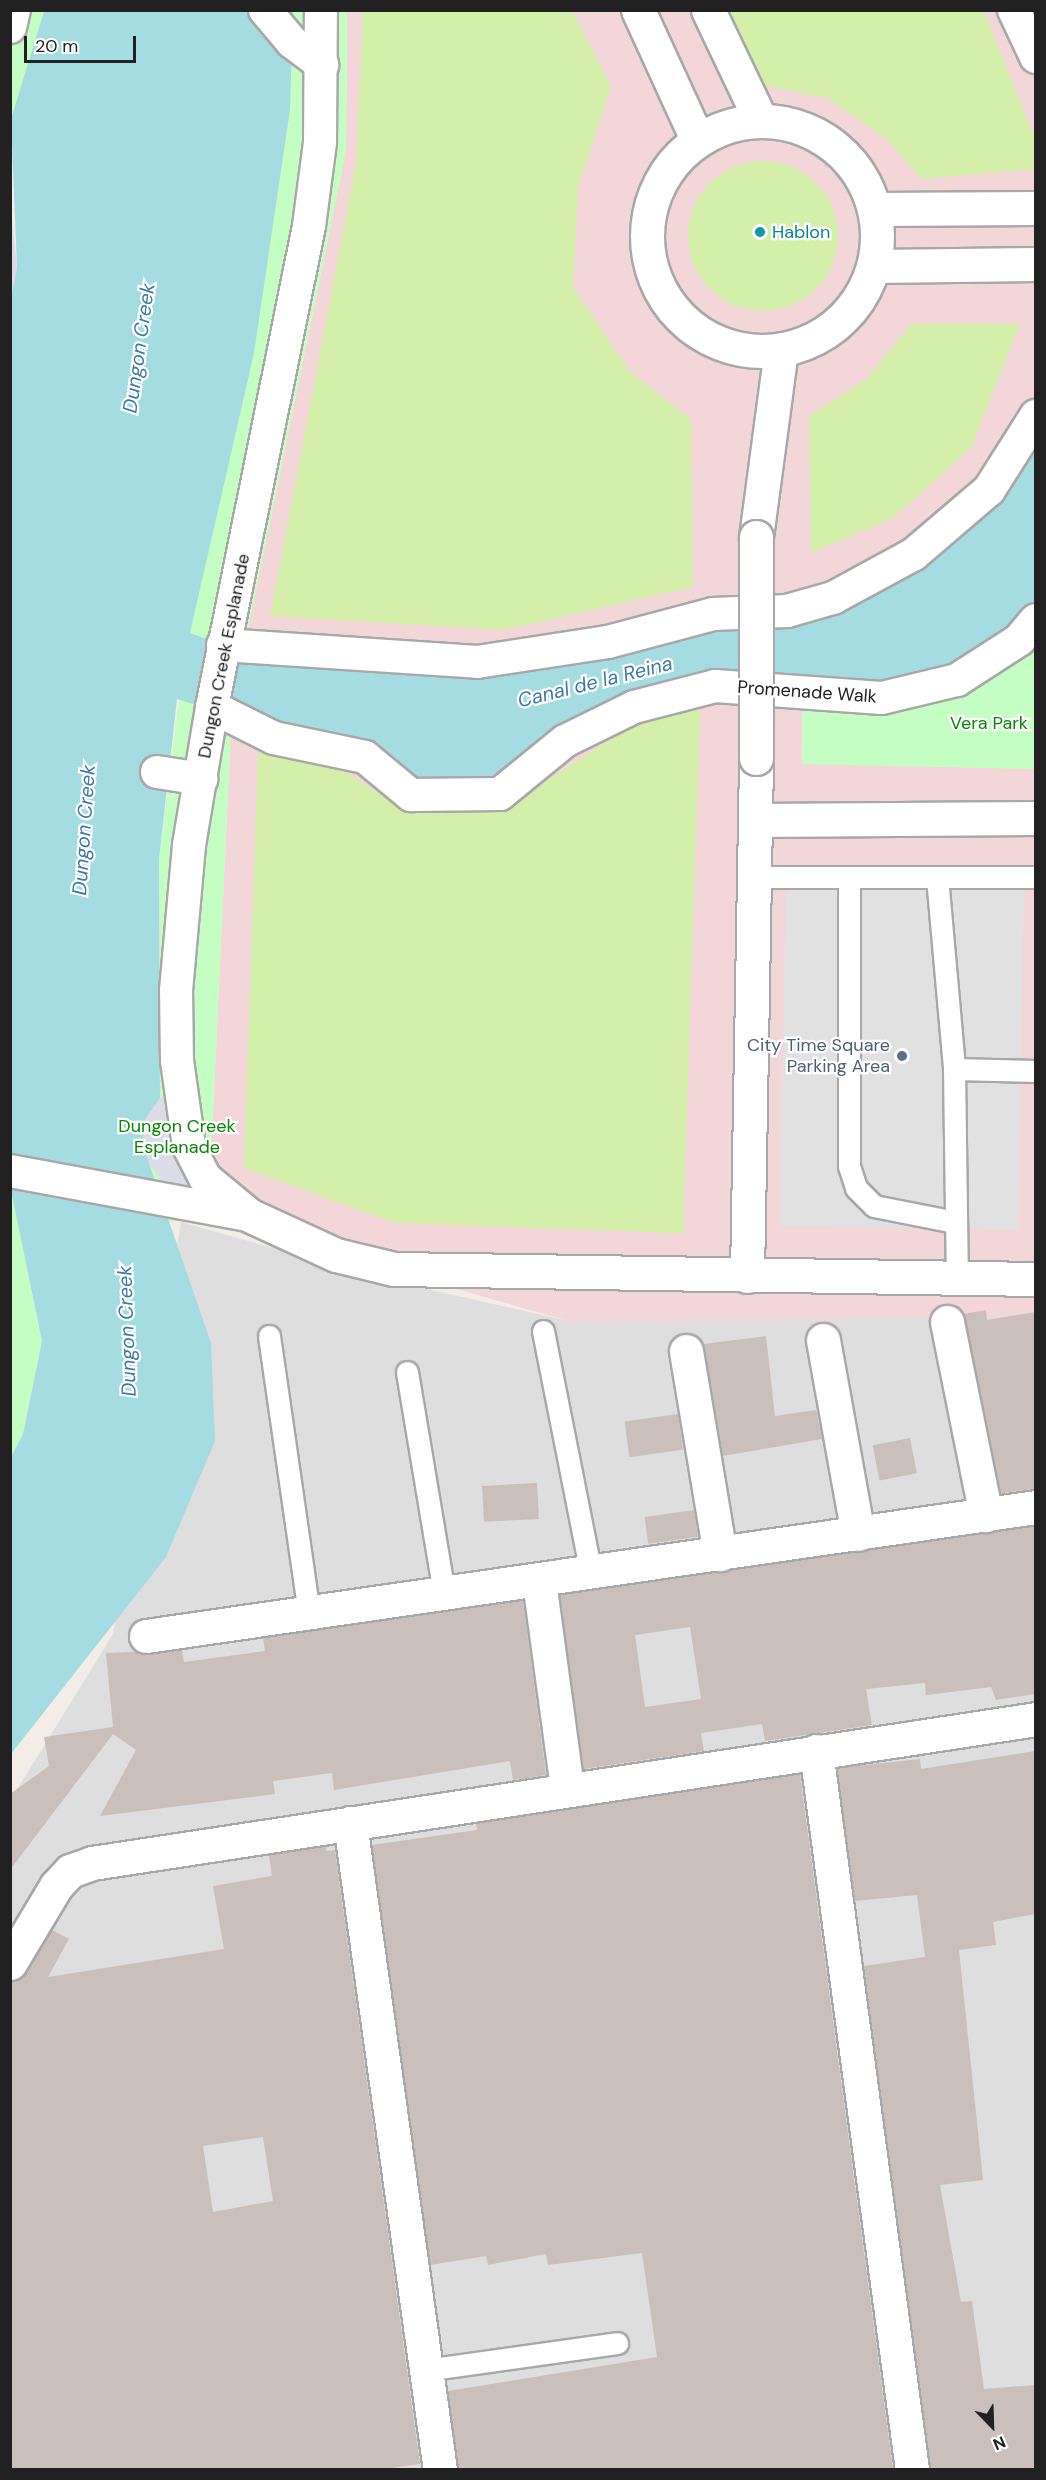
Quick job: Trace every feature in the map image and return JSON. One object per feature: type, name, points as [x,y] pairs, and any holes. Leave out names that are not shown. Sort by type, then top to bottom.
[{"type":"street","points":[[10,27],[14,10]]},
{"type":"street","points":[[265,10],[292,42],[322,65]]},
{"type":"street","name":"Dungon Creek Esplanade","points":[[251,1215],[206,1178],[182,1120],[176,990],[181,914],[212,707],[309,226],[320,142],[321,10]]},
{"type":"street","points":[[638,10],[698,139]]},
{"type":"street","points":[[708,10],[760,119]]},
{"type":"street","points":[[1014,10],[1035,57]]},
{"type":"street","points":[[760,119],[815,131],[854,164],[877,209],[875,266],[861,297],[840,322],[812,340],[781,350],[738,349],[698,333],[667,304],[649,265],[646,222],[659,181],[698,139],[720,126],[760,119]]},
{"type":"street","points":[[877,209],[949,206],[1035,208]]},
{"type":"street","points":[[875,266],[955,262],[1035,264]]},
{"type":"street","points":[[747,1276],[756,820],[756,537],[781,350]]},
{"type":"street","points":[[223,645],[477,662],[608,642],[713,614],[810,604],[833,598],[914,554],[981,498],[1035,416]]},
{"type":"street","name":"Promenade Walk","points":[[212,707],[274,738],[365,757],[411,795],[500,794],[565,741],[634,707],[715,686],[882,698],[957,680],[1019,640],[1035,620]]},
{"type":"street","points":[[157,772],[201,779]]},
{"type":"street","points":[[756,820],[1035,818]]},
{"type":"street","points":[[10,1171],[251,1215],[336,1255],[394,1269],[1035,1280]]},
{"type":"street","points":[[947,1322],[986,1515]]},
{"type":"street","points":[[824,1340],[858,1534]]},
{"type":"street","points":[[686,1351],[720,1554]]},
{"type":"street","points":[[146,1636],[539,1581],[1035,1507]]},
{"type":"street","points":[[539,1581],[567,1787]]},
{"type":"street","points":[[10,1963],[70,1871],[567,1787],[1035,1719]]},
{"type":"street","points":[[816,1751],[912,2469]]},
{"type":"street","points":[[350,1823],[440,2469]]},
{"type":"lane","points":[[755,877],[1035,877]]},
{"type":"lane","points":[[849,877],[849,1166],[856,1188],[874,1206],[955,1222]]},
{"type":"lane","points":[[937,877],[954,1069],[957,1279]]},
{"type":"lane","points":[[954,1069],[1035,1071]]},
{"type":"lane","points":[[543,1331],[591,1573]]},
{"type":"lane","points":[[269,1336],[309,1612]]},
{"type":"lane","points":[[406,1372],[444,1593]]},
{"type":"lane","points":[[426,2370],[617,2343]]},
{"type":"shaded area","points":[[347,11],[1035,11],[1035,1316],[572,1322],[208,1218],[232,708],[346,150]]},
{"type":"shaded area","points":[[10,196],[17,268],[11,303],[10,303]]},
{"type":"shaded area","name":"City Time Square Parking Area","points":[[786,882],[1024,886],[1018,1230],[780,1226]]},
{"type":"shaded area","points":[[180,1094],[231,1201],[161,1180],[148,1162],[142,1143],[146,1118],[160,1098]]},
{"type":"shaded area","points":[[181,1222],[383,1279],[564,1320],[1035,1316],[1035,2469],[11,2469],[10,1801],[113,1634]]},
{"type":"green space","points":[[11,11],[44,11],[11,119]]},
{"type":"green space","name":"Dungon Creek Esplanade","points":[[265,11],[347,11],[346,150],[232,708],[208,1218],[166,1222],[142,1143],[146,1118],[160,1098],[159,859]]},
{"type":"green space","points":[[363,11],[572,11],[611,86],[578,188],[573,287],[630,372],[691,419],[693,587],[505,630],[270,616],[356,163]]},
{"type":"green space","points":[[727,11],[984,11],[1035,139],[1035,169],[921,179],[887,139],[827,98],[757,84]]},
{"type":"green space","points":[[763,161],[792,166],[805,173],[816,183],[826,194],[833,207],[838,236],[833,265],[826,278],[816,289],[805,299],[792,306],[763,311],[734,306],[721,299],[710,289],[700,278],[693,265],[688,236],[693,207],[700,194],[710,183],[721,173],[734,166]]},
{"type":"green space","points":[[911,324],[1020,324],[971,448],[891,519],[811,553],[809,416],[867,379]]},
{"type":"green space","name":"Vera Park","points":[[1035,642],[1035,769],[802,764],[802,704],[894,714],[1018,661]]},
{"type":"green space","points":[[700,706],[683,1233],[394,1223],[244,1168],[258,749],[333,763],[395,804],[453,812],[510,805],[624,730]]},
{"type":"green space","points":[[10,1186],[42,1341],[23,1434],[11,1457]]},
{"type":"water","points":[[44,11],[293,11],[290,110],[254,353],[190,633],[223,645],[477,662],[787,611],[914,554],[1035,416],[1035,620],[957,680],[789,688],[634,707],[500,794],[411,795],[365,757],[177,699],[159,859],[160,1098],[146,1118],[142,1143],[211,1343],[215,1441],[166,1557],[11,1754],[11,1457],[23,1434],[42,1341],[10,1186],[10,303],[17,268],[11,119]]},
{"type":"building","points":[[986,1310],[987,1320],[1035,1312],[1035,1489],[1001,1493],[963,1314]]},
{"type":"building","points":[[766,1336],[775,1416],[816,1410],[822,1439],[723,1456],[704,1344]]},
{"type":"building","points":[[678,1414],[683,1450],[630,1457],[625,1422]]},
{"type":"building","points":[[910,1438],[917,1473],[880,1481],[873,1445]]},
{"type":"building","points":[[537,1483],[539,1519],[484,1522],[482,1486]]},
{"type":"building","points":[[694,1510],[698,1537],[648,1544],[644,1517]]},
{"type":"building","points":[[1035,1526],[1035,1694],[996,1700],[991,1687],[926,1695],[925,1683],[866,1689],[872,1725],[765,1741],[762,1724],[701,1733],[704,1751],[583,1769],[560,1595]],"holes":[[[690,1627],[701,1699],[645,1707],[635,1635]]]},
{"type":"building","points":[[523,1600],[546,1775],[513,1780],[510,1761],[334,1790],[332,1773],[273,1781],[275,1794],[100,1816],[136,1750],[113,1734],[10,1870],[10,1794],[49,1766],[44,1737],[113,1727],[106,1653],[182,1650],[184,1662],[265,1651],[263,1638]]},
{"type":"building","points":[[1035,1751],[1035,1914],[993,1922],[996,1945],[959,1950],[983,2180],[940,2185],[961,2302],[972,2301],[984,2389],[1035,2385],[1035,2469],[930,2469],[864,1966],[925,1957],[917,1895],[855,1901],[837,1768],[920,1759],[921,1769]]},
{"type":"building","points":[[800,1774],[893,2469],[458,2469],[448,2391],[657,2357],[642,2253],[548,2265],[546,2254],[488,2265],[486,2256],[430,2265],[372,1845],[477,1830],[476,1823]]},
{"type":"building","points":[[326,1846],[326,1851],[335,1850],[420,2464],[383,2469],[10,2469],[10,1982],[26,1973],[52,1930],[69,1939],[48,1977],[224,1949],[213,1886],[272,1876],[269,1855]],"holes":[[[263,2137],[273,2201],[213,2212],[203,2146]]]},
{"type":"place","name":"Hablon","points":[[760,232]]},
{"type":"place","name":"City Time Square Parking Area","points":[[902,1056]]},
{"type":"water label","name":"Dungon Creek","points":[[139,348]]},
{"type":"water label","name":"Canal de la Reina","points":[[595,682]]},
{"type":"water label","name":"Dungon Creek","points":[[84,830]]},
{"type":"water label","name":"Dungon Creek","points":[[127,1331]]}]
